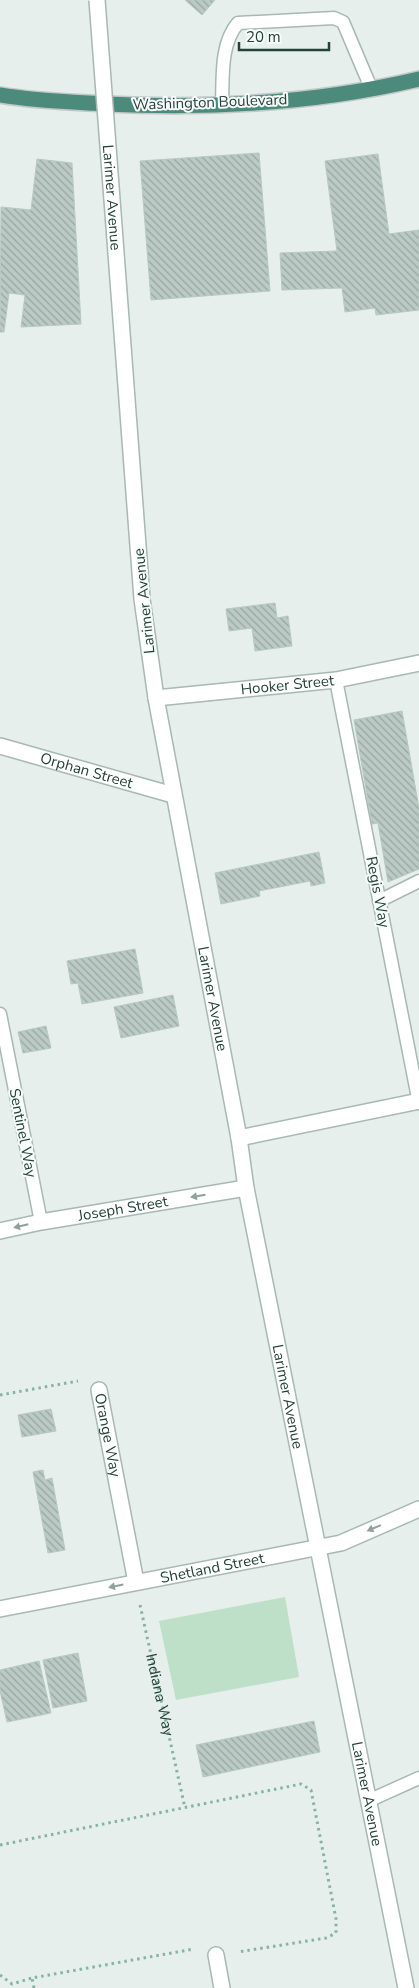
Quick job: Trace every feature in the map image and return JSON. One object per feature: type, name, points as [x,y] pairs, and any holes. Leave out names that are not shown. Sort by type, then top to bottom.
[{"type":"highway","name":"Washington Boulevard","points":[[0,95],[67,102],[141,106],[222,104],[279,100],[371,88],[419,79]]},
{"type":"street","name":"Larimer Avenue","points":[[97,0],[142,600],[156,698],[239,1138],[246,1188],[406,1988]]},
{"type":"street","name":"Hooker Street","points":[[156,698],[336,680],[419,663]]},
{"type":"street","name":"Orphan Street","points":[[0,746],[173,795]]},
{"type":"street","points":[[239,1138],[419,1102]]},
{"type":"street","name":"Joseph Street","points":[[0,1231],[41,1222],[246,1188]]},
{"type":"street","name":"Orange Way","points":[[99,1390],[136,1582]]},
{"type":"street","name":"Shetland Street","points":[[0,1609],[341,1543],[419,1509]]},
{"type":"street","points":[[216,1955],[222,1988]]},
{"type":"lane","points":[[222,104],[224,54],[233,29],[238,23],[334,18],[343,22],[371,88]]},
{"type":"lane","name":"Regis Way","points":[[336,680],[419,1102]]},
{"type":"lane","points":[[380,901],[419,881]]},
{"type":"lane","name":"Sentinel Way","points":[[0,1014],[41,1222]]},
{"type":"lane","points":[[368,1801],[419,1778]]},
{"type":"path","name":"Orange Way","points":[[0,1395],[82,1381],[99,1390]]},
{"type":"path","name":"Indiana Way","points":[[136,1582],[185,1808]]},
{"type":"path","points":[[0,1845],[301,1784],[311,1790],[336,1919],[336,1934],[326,1938],[216,1955],[204,1948],[32,1978],[12,1984],[0,1975]]},
{"type":"path","points":[[32,1978],[34,1988]]},
{"type":"green space","points":[[285,1597],[299,1677],[176,1700],[159,1621]]},
{"type":"building","points":[[185,0],[215,0],[202,15]]},
{"type":"building","points":[[259,153],[270,291],[151,300],[140,161]]},
{"type":"building","points":[[378,154],[389,234],[419,230],[419,310],[376,315],[375,308],[345,312],[342,288],[282,290],[280,253],[337,251],[325,161]]},
{"type":"building","points":[[37,159],[72,163],[81,324],[21,327],[25,295],[9,293],[4,332],[0,332],[1,207],[31,210]]},
{"type":"building","points":[[275,603],[277,618],[288,616],[292,646],[255,651],[252,628],[229,631],[226,609]]},
{"type":"building","points":[[402,711],[419,808],[419,869],[388,882],[378,823],[372,824],[354,720]]},
{"type":"building","points":[[319,852],[325,883],[311,886],[310,881],[259,891],[260,896],[221,904],[215,873]]},
{"type":"building","points":[[135,949],[143,993],[82,1004],[78,983],[71,984],[67,961]]},
{"type":"building","points":[[173,995],[179,1026],[121,1038],[114,1007]]},
{"type":"building","points":[[46,1026],[51,1048],[23,1053],[18,1032]]},
{"type":"building","points":[[51,1409],[56,1431],[22,1437],[18,1415]]},
{"type":"building","points":[[43,1470],[45,1480],[52,1478],[65,1550],[48,1553],[33,1472]]},
{"type":"building","points":[[78,1653],[87,1701],[53,1708],[43,1660]]},
{"type":"building","points":[[39,1661],[51,1713],[7,1722],[0,1691],[0,1670]]},
{"type":"building","points":[[314,1721],[320,1752],[203,1777],[196,1745]]}]
